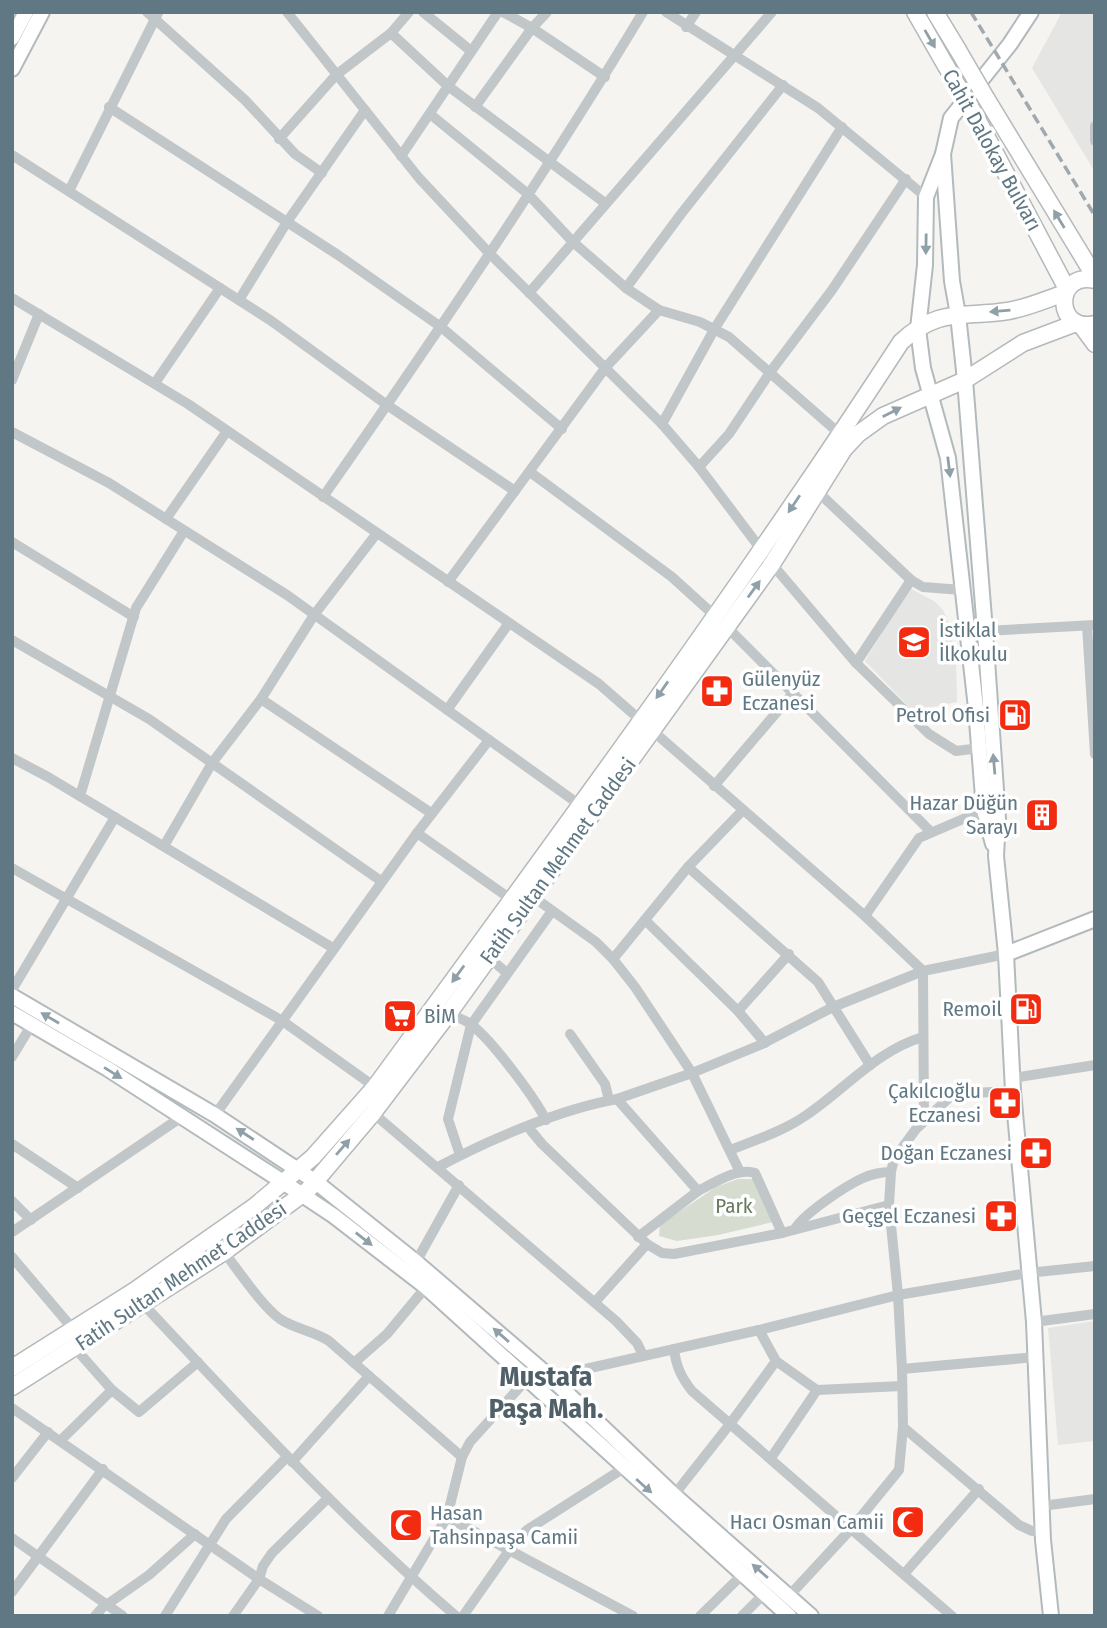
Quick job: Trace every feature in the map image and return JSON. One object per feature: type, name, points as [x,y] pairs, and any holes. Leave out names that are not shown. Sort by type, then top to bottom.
[{"type":"main road","name":"Cahit Dalokay Bulvarı","points":[[915,12],[975,115],[1066,291],[1066,313],[1084,324]]},
{"type":"main road","name":"Cahit Dalokay Bulvarı","points":[[935,12],[1095,279]]},
{"type":"main road","points":[[767,557],[901,342],[918,329],[943,316],[1010,311],[1066,291],[1078,281],[1095,279]]},
{"type":"main road","points":[[1084,324],[1095,344]]},
{"type":"main road","name":"Fatih Sultan Mehmet Caddesi","points":[[12,1387],[224,1252],[303,1195],[316,1181],[373,1113],[449,1013],[720,621],[818,492],[844,449],[858,435],[883,416],[965,380],[1014,348],[1084,324]]},
{"type":"main road","points":[[12,1368],[231,1224],[299,1169],[335,1135],[374,1087],[580,805],[646,726]]},
{"type":"street","points":[[12,38],[26,12]]},
{"type":"street","points":[[12,69],[42,12]]},
{"type":"street","points":[[287,12],[419,178],[490,254],[662,424],[699,467],[767,557],[856,663],[929,734],[956,751],[979,748]]},
{"type":"street","points":[[279,139],[336,75],[391,33],[409,12]]},
{"type":"street","points":[[423,12],[471,51]]},
{"type":"street","points":[[401,156],[500,12],[532,27],[605,77]]},
{"type":"street","points":[[475,107],[532,27],[547,12]]},
{"type":"street","points":[[323,497],[442,327],[605,77],[643,12]]},
{"type":"street","points":[[666,12],[686,27],[783,85],[842,127],[926,197]]},
{"type":"street","points":[[686,27],[696,12]]},
{"type":"street","points":[[529,293],[772,12]]},
{"type":"street","points":[[1031,12],[1010,44],[951,118],[943,154],[926,197],[925,265],[918,329],[929,395],[948,458],[984,810],[996,856],[1034,1322],[1043,1531],[1051,1616]]},
{"type":"street","points":[[69,191],[153,14],[245,100],[279,139],[322,173]]},
{"type":"street","points":[[391,33],[448,86],[605,203]]},
{"type":"street","points":[[626,288],[783,85]]},
{"type":"street","points":[[109,107],[287,222],[442,327],[562,429]]},
{"type":"street","points":[[239,300],[287,222],[365,110]]},
{"type":"street","points":[[430,114],[528,194],[573,242],[626,288],[659,310],[715,328],[729,337],[841,435]]},
{"type":"street","points":[[1095,126],[1095,141]]},
{"type":"street","points":[[662,424],[715,328],[842,127]]},
{"type":"street","points":[[943,154],[952,281],[965,380],[985,631],[998,819],[996,856]]},
{"type":"street","points":[[12,155],[239,300],[515,491]]},
{"type":"street","points":[[699,467],[729,433],[771,371],[832,290],[905,179]]},
{"type":"street","points":[[155,383],[220,288]]},
{"type":"street","points":[[12,298],[155,383],[599,684],[865,916],[923,971],[924,1120]]},
{"type":"street","points":[[448,582],[606,367],[659,310]]},
{"type":"street","points":[[12,380],[39,314]]},
{"type":"street","points":[[166,519],[227,431]]},
{"type":"street","points":[[12,432],[109,484],[314,615],[580,805]]},
{"type":"street","points":[[530,472],[672,577],[793,692],[930,831]]},
{"type":"street","points":[[818,492],[911,580],[923,587],[962,590]]},
{"type":"street","points":[[80,796],[136,608],[184,531]]},
{"type":"street","points":[[164,846],[212,763],[261,699],[314,615],[377,533]]},
{"type":"street","points":[[12,542],[134,617]]},
{"type":"street","points":[[856,663],[911,580]]},
{"type":"street","points":[[447,710],[509,623]]},
{"type":"street","points":[[985,631],[1091,625],[1095,754]]},
{"type":"street","points":[[12,640],[149,719],[381,881]]},
{"type":"street","points":[[714,786],[793,692]]},
{"type":"street","points":[[261,699],[431,813]]},
{"type":"street","points":[[215,1115],[416,833],[489,740]]},
{"type":"street","points":[[12,758],[333,948]]},
{"type":"street","points":[[865,916],[919,838],[984,810]]},
{"type":"street","points":[[613,960],[688,867],[742,811]]},
{"type":"street","points":[[12,990],[115,817]]},
{"type":"street","points":[[416,833],[512,900]]},
{"type":"street","points":[[12,867],[281,1020],[374,1087]]},
{"type":"street","points":[[688,867],[818,982],[870,1065]]},
{"type":"street","points":[[532,896],[596,942],[635,987],[692,1073],[740,1172]]},
{"type":"street","points":[[460,1156],[448,1119],[471,1024],[552,911]]},
{"type":"street","points":[[439,1167],[546,1120],[692,1073],[765,1043],[833,1007],[923,971],[1006,954],[1095,919]]},
{"type":"street","points":[[645,920],[738,1011],[765,1043]]},
{"type":"street","points":[[738,1011],[789,954]]},
{"type":"street","points":[[488,957],[507,973]]},
{"type":"street","points":[[12,996],[215,1115],[316,1181],[416,1262],[550,1377],[674,1495],[811,1616]]},
{"type":"street","points":[[12,1013],[183,1116],[303,1195],[426,1287],[789,1616]]},
{"type":"street","points":[[449,1013],[471,1024],[540,1107],[546,1120]]},
{"type":"street","points":[[12,1057],[32,1024]]},
{"type":"street","points":[[570,1034],[613,1100],[698,1191]]},
{"type":"street","points":[[730,1150],[800,1119],[870,1065],[897,1048],[923,1037]]},
{"type":"street","points":[[789,1597],[851,1529],[899,1470],[903,1427],[902,1369],[890,1205],[894,1159],[924,1120],[953,1094],[1013,1085],[1095,1065]]},
{"type":"street","points":[[373,1113],[595,1302],[628,1333],[643,1355]]},
{"type":"street","points":[[12,1232],[183,1116]]},
{"type":"street","points":[[528,1127],[542,1144],[638,1237],[663,1253],[674,1254],[782,1233],[890,1205]]},
{"type":"street","points":[[12,1143],[78,1188]]},
{"type":"street","points":[[638,1237],[698,1191],[740,1172],[751,1170],[755,1173],[782,1233]]},
{"type":"street","points":[[795,1230],[800,1222],[855,1182],[870,1175],[891,1172]]},
{"type":"street","points":[[416,1262],[458,1185]]},
{"type":"street","points":[[12,1201],[32,1220]]},
{"type":"street","points":[[595,1302],[648,1244]]},
{"type":"street","points":[[224,1252],[273,1313],[290,1324],[323,1337],[462,1457]]},
{"type":"street","points":[[12,1257],[73,1329]]},
{"type":"street","points":[[388,1616],[447,1517],[462,1457],[470,1442],[528,1378],[550,1377],[759,1330],[898,1295],[1028,1273],[1095,1266]]},
{"type":"street","points":[[354,1363],[387,1334],[426,1287]]},
{"type":"street","points":[[142,1303],[327,1499],[456,1616]]},
{"type":"street","points":[[1034,1322],[1095,1314]]},
{"type":"street","points":[[759,1330],[776,1361],[817,1391],[902,1386]]},
{"type":"street","points":[[74,1347],[112,1390],[139,1412],[198,1362]]},
{"type":"street","points":[[674,1349],[676,1365],[692,1391],[952,1616]]},
{"type":"street","points":[[902,1369],[1036,1357]]},
{"type":"street","points":[[674,1495],[776,1361]]},
{"type":"street","points":[[165,1616],[226,1519],[289,1460],[369,1376]]},
{"type":"street","points":[[61,1440],[112,1390]]},
{"type":"street","points":[[771,1458],[817,1391]]},
{"type":"street","points":[[12,1408],[259,1579],[318,1616]]},
{"type":"street","points":[[903,1427],[1019,1524],[1032,1531],[1043,1531]]},
{"type":"street","points":[[12,1478],[48,1432]]},
{"type":"street","points":[[463,1616],[527,1530],[624,1468]]},
{"type":"street","points":[[12,1592],[103,1469]]},
{"type":"street","points":[[904,1574],[979,1489]]},
{"type":"street","points":[[233,1616],[259,1579],[263,1566],[272,1553],[327,1499]]},
{"type":"street","points":[[1042,1506],[1095,1499]]},
{"type":"street","points":[[447,1517],[633,1616]]},
{"type":"street","points":[[95,1616],[108,1603],[149,1575],[195,1534]]},
{"type":"street","points":[[12,1538],[123,1616]]},
{"type":"street","points":[[700,1616],[742,1575]]},
{"type":"street","points":[[742,1616],[764,1594]]},
{"type":"shaded area","points":[[1062,12],[1095,12],[1095,172],[1032,68]]},
{"type":"shaded area","name":"İstiklal İlkokulu","points":[[911,589],[934,601],[943,610],[949,624],[956,660],[957,702],[913,711],[865,661]]},
{"type":"shaded area","points":[[1095,1321],[1095,1441],[1058,1445],[1048,1328]]},
{"type":"green space","name":"Park","points":[[738,1179],[754,1179],[773,1222],[677,1241],[659,1236],[660,1225],[716,1187]]},
{"type":"railway","points":[[971,12],[1095,216]]},
{"type":"place","name":"İstiklal İlkokulu","points":[[914,642]]},
{"type":"place","name":"Gülenyüz Eczanesi","points":[[717,691]]},
{"type":"place","name":"Petrol Ofisi","points":[[1015,715]]},
{"type":"place","name":"Hazar Düğün Sarayı","points":[[1042,815]]},
{"type":"place","name":"Remoil","points":[[1026,1009]]},
{"type":"place","name":"BİM","points":[[400,1016]]},
{"type":"place","name":"Çakılcıoğlu Eczanesi","points":[[1005,1103]]},
{"type":"place","name":"Doğan Eczanesi","points":[[1036,1153]]},
{"type":"place","name":"Geçgel Eczanesi","points":[[1001,1216]]},
{"type":"place","name":"Hacı Osman Camii","points":[[908,1522]]},
{"type":"place","name":"Hasan Tahsinpaşa Camii","points":[[406,1525]]},
{"type":"district","name":"Mustafa Paşa Mah.","points":[[546,1392]]}]
